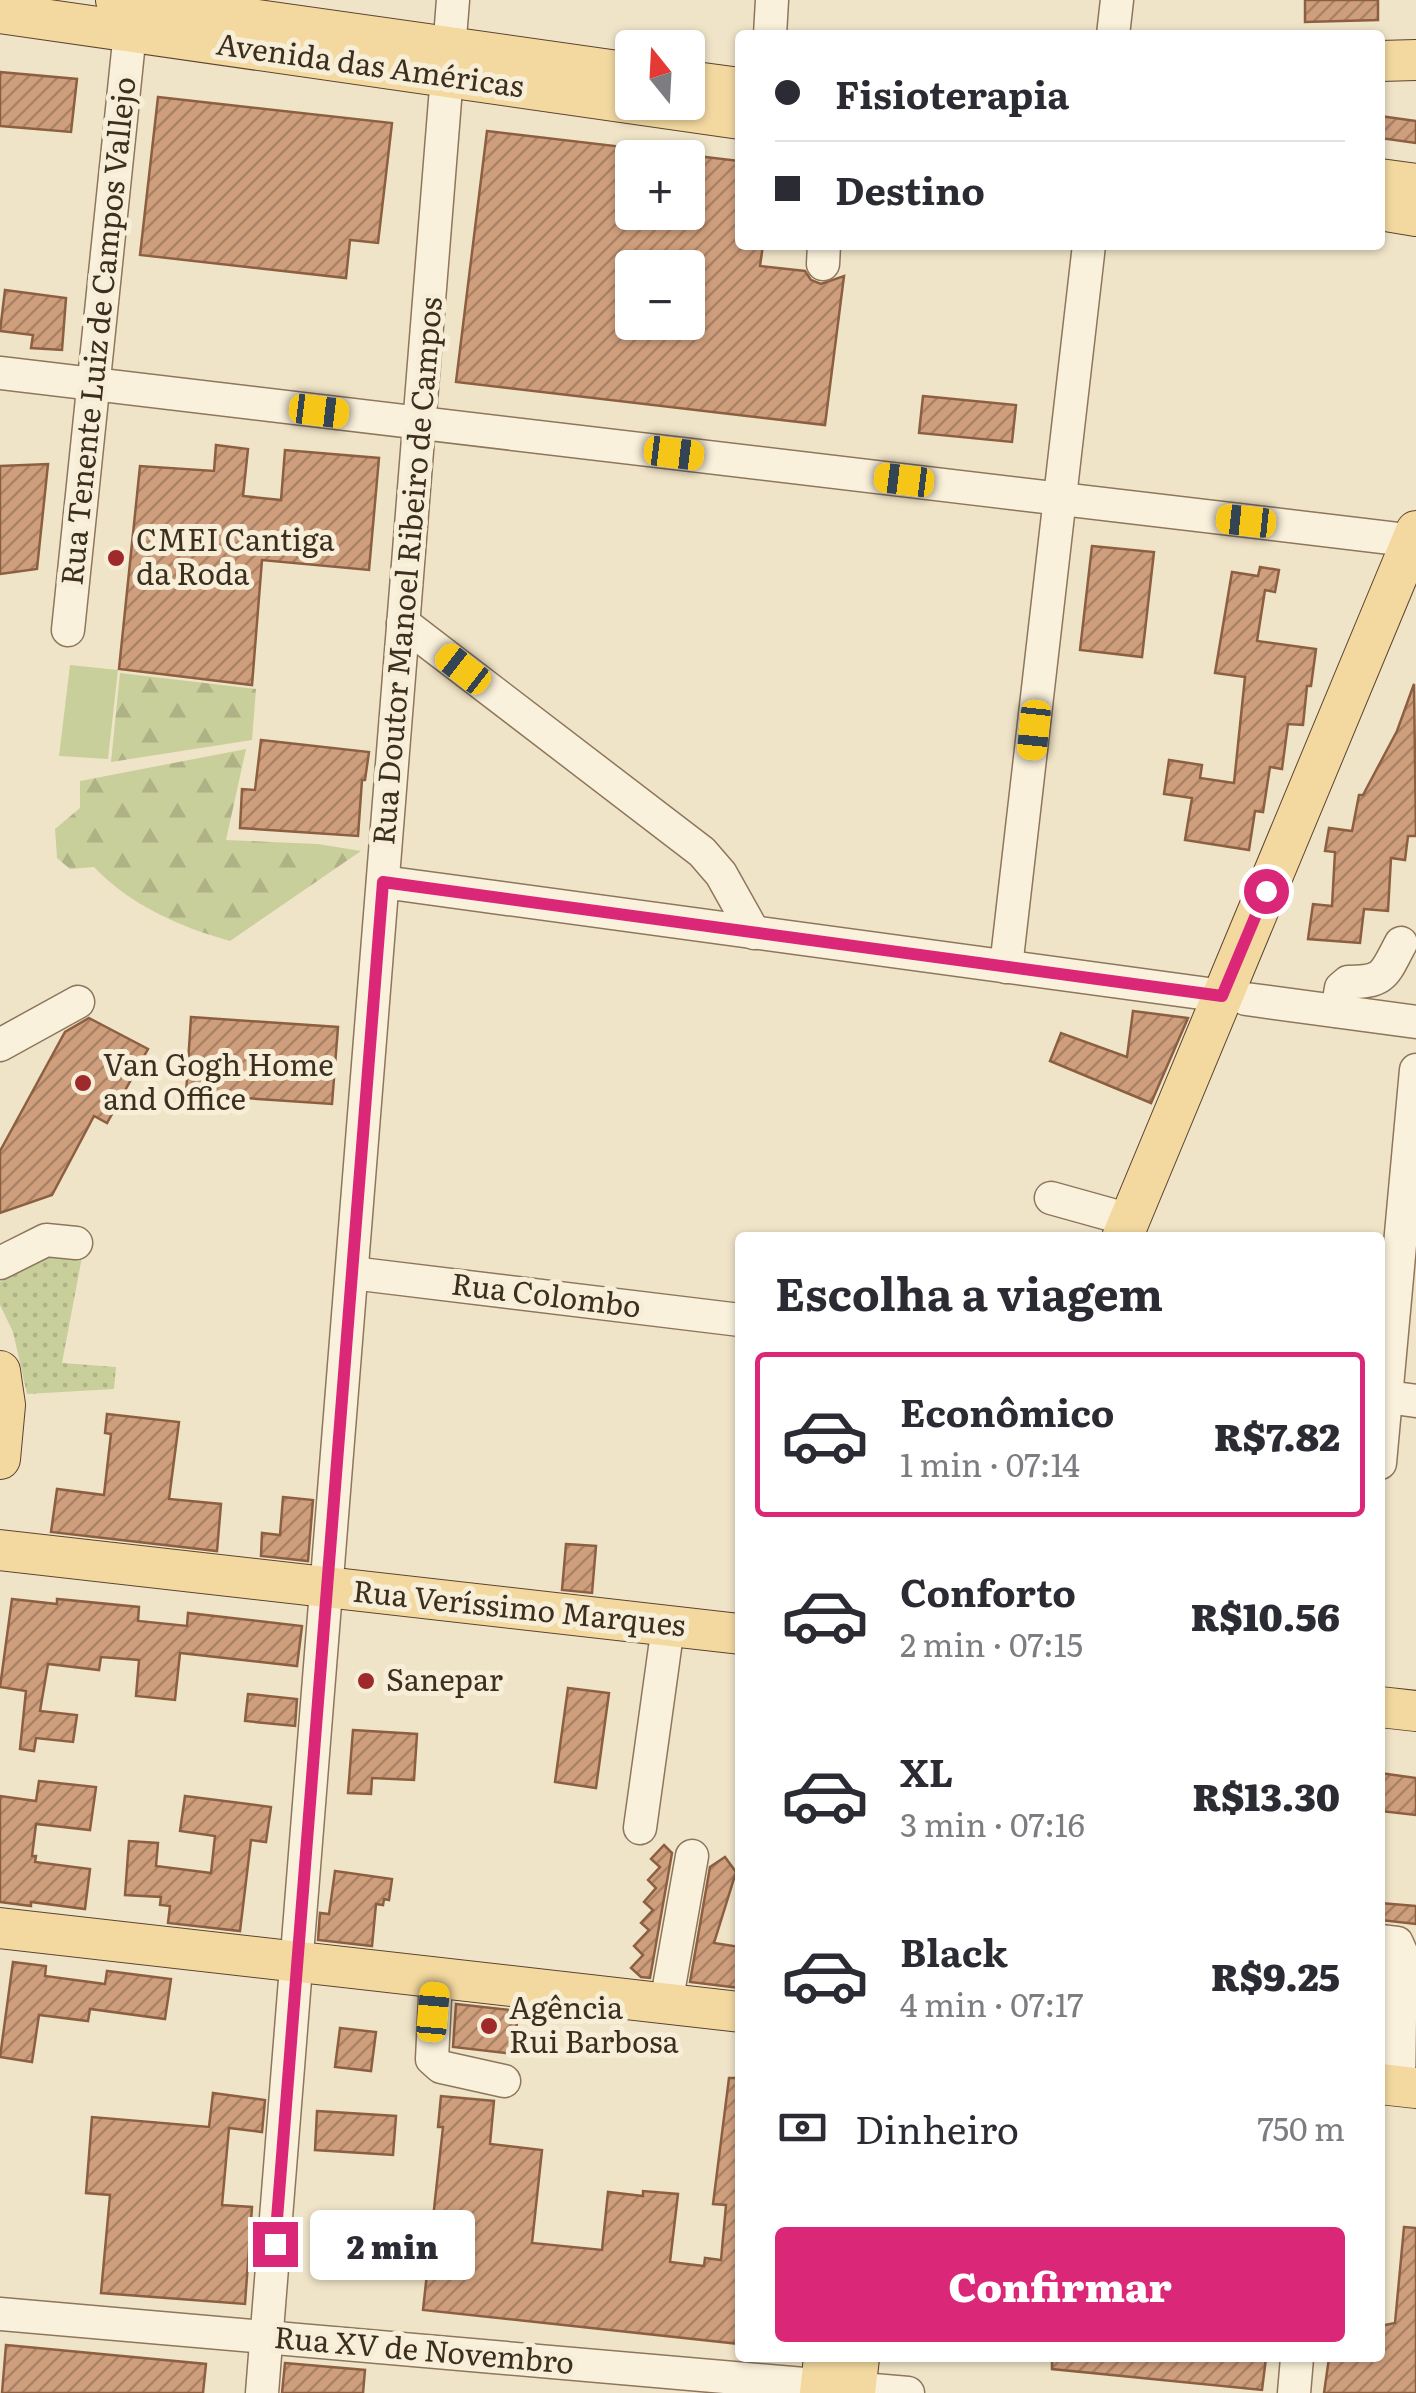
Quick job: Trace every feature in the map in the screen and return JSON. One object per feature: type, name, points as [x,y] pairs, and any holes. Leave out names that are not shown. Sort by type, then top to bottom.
[{"type":"main road","name":"Avenida das Américas","points":[[0,13],[70,23],[123,16],[448,62],[735,118]]},
{"type":"main road","points":[[0,22],[70,23]]},
{"type":"main road","points":[[1385,61],[1416,60]]},
{"type":"main road","name":"Avenida das Américas","points":[[448,62],[615,71]]},
{"type":"main road","points":[[705,71],[735,70]]},
{"type":"main road","points":[[705,83],[735,87]]},
{"type":"main road","points":[[1385,180],[1416,184]]},
{"type":"main road","points":[[1385,211],[1416,216]]},
{"type":"main road","points":[[1234,998],[1415,538]]},
{"type":"main road","points":[[1132,1232],[1416,599]]},
{"type":"main road","points":[[0,1371],[4,1405],[0,1459]]},
{"type":"main road","name":"Rua Veríssimo Marques","points":[[0,1550],[735,1633]]},
{"type":"main road","points":[[1385,1708],[1416,1711]]},
{"type":"main road","points":[[0,1928],[735,2011]]},
{"type":"street","name":"Rua Doutor Manoel Ribeiro de Campos","points":[[262,2393],[452,0]]},
{"type":"street","points":[[770,30],[772,0]]},
{"type":"street","points":[[1114,30],[1117,0]]},
{"type":"street","name":"Rua Tenente Luiz de Campos Vallejo","points":[[68,630],[123,16]]},
{"type":"street","points":[[1006,967],[1088,250]]},
{"type":"street","points":[[0,373],[1415,538]]},
{"type":"street","points":[[403,623],[702,852],[722,874],[754,933]]},
{"type":"street","points":[[383,882],[1416,1022]]},
{"type":"street","points":[[1336,1011],[1341,988],[1348,982],[1372,982],[1383,977],[1401,943]]},
{"type":"street","points":[[0,1046],[78,1002]]},
{"type":"street","points":[[1385,1440],[1394,1398],[1416,1070]]},
{"type":"street","points":[[1051,1198],[1132,1232]]},
{"type":"street","points":[[0,1263],[46,1240],[76,1242]]},
{"type":"street","name":"Rua Colombo","points":[[352,1273],[735,1319]]},
{"type":"street","points":[[640,1828],[668,1626]]},
{"type":"street","points":[[666,2004],[692,1856]]},
{"type":"street","points":[[1385,1942],[1396,1944],[1401,1952],[1398,2086]]},
{"type":"street","points":[[436,1978],[432,2058],[441,2067],[504,2081]]},
{"type":"street","name":"Rua XV de Novembro","points":[[0,2314],[267,2337],[401,2341],[839,2379],[908,2393]]},
{"type":"street","points":[[1294,2393],[1297,2362]]},
{"type":"green space","points":[[70,665],[118,670],[108,759],[59,756]]},
{"type":"green space","points":[[120,673],[256,689],[252,740],[111,762]]},
{"type":"green space","points":[[246,749],[226,840],[318,844],[361,851],[230,941],[157,913],[123,893],[94,867],[70,869],[57,858],[55,829],[80,808],[80,781]]},
{"type":"green space","points":[[48,1255],[82,1257],[62,1363],[116,1367],[114,1389],[27,1394],[13,1332],[0,1305],[0,1282]]},
{"type":"building","points":[[1305,0],[1378,0],[1378,20],[1305,22]]},
{"type":"building","points":[[0,72],[77,79],[71,132],[0,126]]},
{"type":"building","points":[[158,97],[392,123],[378,243],[350,240],[346,278],[140,255]]},
{"type":"building","points":[[1385,117],[1416,121],[1416,143],[1385,139]]},
{"type":"building","points":[[487,131],[615,146],[615,230],[705,230],[705,157],[735,160],[735,250],[762,250],[760,266],[805,271],[811,280],[821,284],[844,276],[825,425],[456,382]]},
{"type":"building","points":[[5,290],[66,298],[62,350],[31,348],[33,335],[0,331]]},
{"type":"building","points":[[923,396],[1016,405],[1012,442],[919,433]]},
{"type":"building","points":[[216,445],[248,449],[243,496],[281,500],[285,450],[379,458],[369,570],[262,560],[252,685],[119,669],[140,466],[214,471]]},
{"type":"building","points":[[48,464],[37,569],[0,574],[0,466]]},
{"type":"building","points":[[1092,546],[1154,552],[1142,657],[1080,650]]},
{"type":"building","points":[[1260,567],[1279,570],[1275,592],[1265,590],[1257,641],[1316,649],[1303,725],[1288,724],[1282,769],[1270,767],[1263,812],[1255,811],[1249,850],[1185,840],[1192,798],[1164,794],[1169,760],[1202,765],[1200,778],[1234,783],[1245,677],[1215,673],[1232,572],[1258,576]]},
{"type":"building","points":[[1414,684],[1416,836],[1408,836],[1405,860],[1391,858],[1388,911],[1364,909],[1360,943],[1308,939],[1313,904],[1332,906],[1335,852],[1325,851],[1329,828],[1352,831],[1359,795],[1363,795],[1397,731]]},
{"type":"building","points":[[261,740],[369,752],[362,780],[358,836],[240,828],[242,789],[255,790]]},
{"type":"building","points":[[1133,1011],[1188,1018],[1151,1103],[1050,1061],[1061,1033],[1127,1057]]},
{"type":"building","points":[[191,1017],[338,1027],[332,1104],[186,1094]]},
{"type":"building","name":"Van Gogh Home and Office","points":[[89,1018],[148,1049],[107,1123],[94,1116],[52,1195],[0,1213],[0,1151],[65,1032]]},
{"type":"building","points":[[107,1414],[179,1422],[169,1499],[221,1504],[217,1551],[51,1532],[57,1489],[104,1495],[111,1434],[105,1433]]},
{"type":"building","points":[[283,1497],[313,1500],[308,1561],[261,1556],[262,1533],[280,1535]]},
{"type":"building","points":[[566,1544],[596,1546],[592,1593],[562,1590]]},
{"type":"building","points":[[12,1599],[139,1607],[138,1621],[187,1626],[188,1613],[302,1626],[297,1666],[180,1653],[175,1700],[136,1696],[139,1660],[101,1657],[99,1670],[48,1664],[40,1711],[77,1715],[73,1742],[36,1738],[34,1751],[20,1749],[26,1691],[0,1687]]},
{"type":"building","points":[[568,1688],[609,1693],[596,1788],[555,1782]]},
{"type":"building","points":[[248,1694],[297,1699],[295,1726],[245,1721]]},
{"type":"building","points":[[353,1730],[417,1734],[414,1780],[372,1778],[371,1794],[348,1793]]},
{"type":"building","points":[[1385,1774],[1416,1778],[1416,1815],[1385,1812]]},
{"type":"building","points":[[39,1781],[96,1787],[90,1830],[36,1824],[32,1856],[36,1856],[35,1862],[90,1869],[85,1909],[0,1902],[0,1796],[36,1801]]},
{"type":"building","points":[[185,1796],[271,1807],[266,1842],[251,1840],[240,1931],[168,1923],[170,1906],[160,1905],[161,1897],[125,1895],[129,1841],[158,1843],[156,1866],[211,1873],[215,1836],[180,1831]]},
{"type":"building","points":[[664,1845],[672,1853],[650,1978],[641,1977],[631,1968],[643,1955],[634,1946],[649,1930],[641,1923],[653,1910],[644,1902],[656,1888],[648,1880],[660,1867],[651,1859]]},
{"type":"building","points":[[725,1857],[735,1871],[714,1943],[735,1946],[735,1987],[690,1982],[710,1867]]},
{"type":"building","points":[[335,1871],[392,1879],[389,1900],[384,1899],[383,1905],[376,1904],[372,1946],[318,1940],[320,1913],[329,1914]]},
{"type":"building","points":[[1385,1903],[1416,1906],[1416,1924],[1385,1921]]},
{"type":"building","points":[[13,1962],[46,1966],[45,1976],[105,1984],[107,1971],[171,1979],[165,2019],[90,2009],[88,2021],[39,2015],[32,2062],[0,2057]]},
{"type":"building","points":[[456,2004],[518,2011],[514,2054],[453,2047]]},
{"type":"building","points":[[340,2028],[376,2032],[371,2071],[335,2067]]},
{"type":"building","points":[[729,2078],[735,2078],[735,2343],[423,2310],[443,2127],[438,2127],[441,2096],[494,2101],[490,2144],[542,2150],[532,2243],[602,2250],[608,2192],[678,2194],[670,2262],[704,2266],[705,2258],[721,2260],[726,2205],[713,2204]]},
{"type":"building","points":[[213,2093],[265,2100],[262,2132],[229,2128],[222,2205],[252,2207],[245,2304],[101,2293],[110,2195],[86,2193],[92,2117],[209,2127]]},
{"type":"building","points":[[317,2111],[396,2116],[393,2155],[315,2150]]},
{"type":"building","points":[[1404,2227],[1416,2228],[1416,2393],[1324,2393],[1328,2362],[1385,2362],[1385,2325],[1395,2323]]},
{"type":"building","points":[[6,2345],[206,2364],[203,2393],[2,2393]]},
{"type":"building","points":[[1052,2362],[1266,2362],[1262,2390],[1052,2369]]},
{"type":"building","points":[[285,2363],[365,2370],[363,2393],[282,2393]]},
{"type":"place","name":"CMEI Cantiga da Roda","points":[[116,558]]},
{"type":"place","name":"Van Gogh Home and Office","points":[[83,1083]]},
{"type":"place","name":"Sanepar","points":[[366,1681]]},
{"type":"place","name":"Agência Rui Barbosa","points":[[489,2026]]},
{"type":"route","points":[[275,2244],[383,882],[1222,996],[1266,891]]}]
